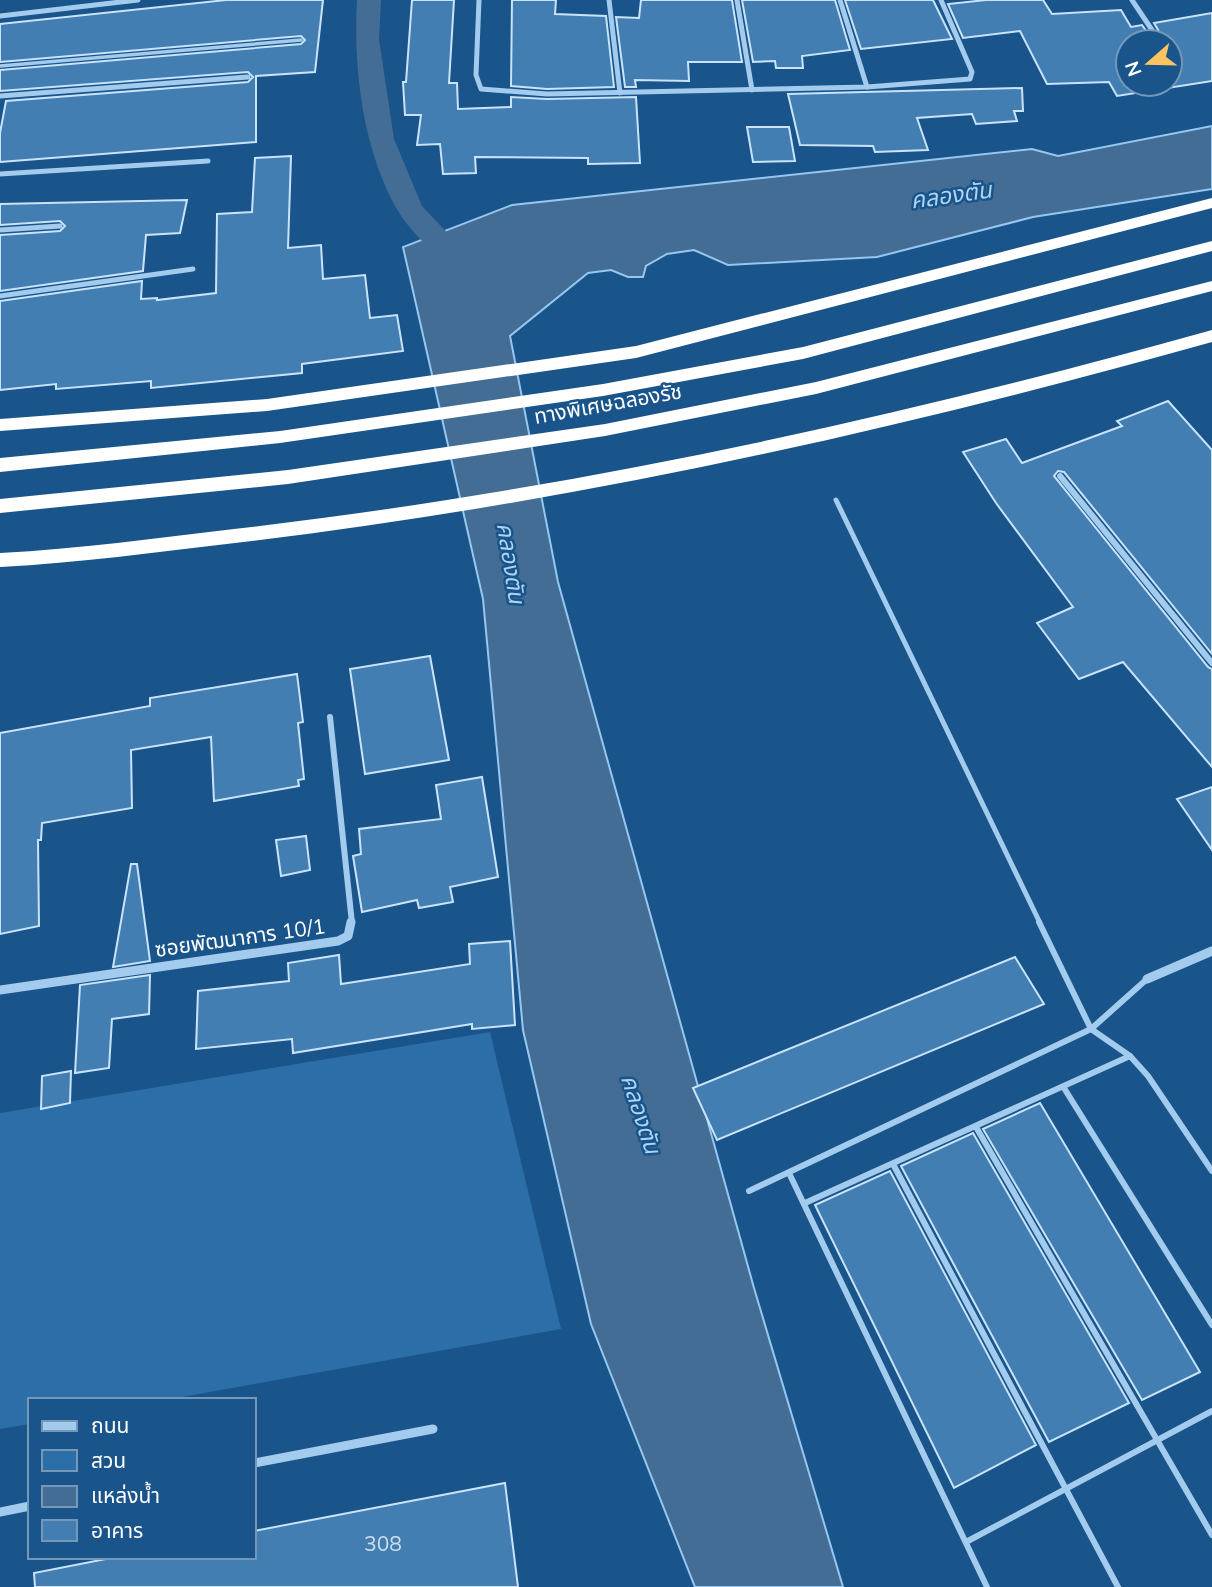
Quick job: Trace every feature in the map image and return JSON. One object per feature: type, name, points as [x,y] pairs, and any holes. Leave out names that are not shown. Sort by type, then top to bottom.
[{"type":"highway","points":[[0,425],[267,405],[636,352],[1212,203]]},
{"type":"highway","name":"ทางพิเศษฉลองรัช","points":[[0,466],[280,437],[603,390],[803,353],[1212,246]]},
{"type":"highway","name":"ทางพิเศษฉลองรัช","points":[[0,506],[288,478],[605,429],[816,388],[1212,286]]},
{"type":"highway","points":[[0,560],[56,557],[374,520],[653,472],[1030,387],[1212,336]]},
{"type":"street","points":[[0,16],[138,0]]},
{"type":"street","points":[[479,0],[476,75],[481,89],[547,94],[867,87],[970,79],[972,72],[941,0]]},
{"type":"street","points":[[609,0],[620,93]]},
{"type":"street","points":[[737,0],[752,90]]},
{"type":"street","points":[[840,0],[867,87]]},
{"type":"street","points":[[1132,0],[1151,28]]},
{"type":"street","points":[[0,96],[248,77]]},
{"type":"street","points":[[0,174],[208,161]]},
{"type":"street","points":[[0,230],[60,226]]},
{"type":"street","points":[[0,296],[193,269]]},
{"type":"street","points":[[1060,476],[1212,663]]},
{"type":"street","name":"ซอยพัฒนาการ 10/1","points":[[0,990],[338,941],[348,936],[352,928],[330,717]]},
{"type":"street","points":[[1147,979],[1212,951]]},
{"type":"street","points":[[256,1463],[433,1429]]},
{"type":"street","points":[[0,1511],[28,1506]]},
{"type":"lane","points":[[0,66],[301,40]]},
{"type":"lane","points":[[836,500],[1091,1029],[1130,1056],[1148,1076],[1212,1171]]},
{"type":"lane","points":[[750,1191],[1091,1029],[1147,979]]},
{"type":"lane","points":[[805,1203],[1130,1056]]},
{"type":"lane","points":[[1064,1088],[1212,1325]]},
{"type":"lane","points":[[976,1127],[1159,1439],[1212,1535]]},
{"type":"lane","points":[[893,1164],[1118,1587]]},
{"type":"lane","points":[[789,1172],[988,1587]]},
{"type":"lane","points":[[966,1542],[1212,1411]]},
{"type":"green space","points":[[490,1032],[561,1329],[176,1398],[28,1398],[28,1424],[0,1429],[0,1113]]},
{"type":"water","name":"คลองตัน","points":[[1212,126],[1212,189],[1033,217],[877,257],[728,265],[694,250],[667,254],[646,266],[643,277],[628,277],[611,270],[588,273],[510,336],[558,582],[754,1288],[843,1587],[695,1587],[591,1324],[523,1030],[483,599],[403,247],[512,205],[1032,149],[1058,156]]},
{"type":"building","points":[[226,0],[323,0],[315,72],[256,76],[256,142],[0,162],[0,133],[6,101],[248,82],[253,77],[248,72],[0,91],[0,70],[301,44],[305,40],[301,36],[0,62],[0,24]]},
{"type":"building","points":[[412,0],[454,0],[449,83],[457,83],[458,109],[511,107],[511,97],[636,97],[640,163],[588,164],[588,158],[475,157],[476,173],[443,174],[440,144],[417,145],[421,115],[405,115],[403,82],[406,82]]},
{"type":"building","points":[[512,0],[556,0],[555,14],[606,16],[614,87],[547,89],[511,86]]},
{"type":"building","points":[[641,0],[732,0],[742,62],[688,62],[689,81],[635,80],[636,87],[625,87],[616,17],[639,18]]},
{"type":"building","points":[[742,0],[835,0],[850,50],[802,56],[803,68],[776,68],[775,61],[753,62]]},
{"type":"building","points":[[845,0],[933,0],[952,39],[861,49]]},
{"type":"building","points":[[986,0],[1043,0],[1052,14],[1121,10],[1131,27],[1142,25],[1144,28],[1114,28],[1114,91],[1109,82],[1047,84],[1020,31],[963,38],[948,4]]},
{"type":"building","points":[[1212,13],[1212,81],[1184,85],[1184,28],[1157,28],[1154,23]]},
{"type":"building","points":[[1022,88],[1023,111],[1014,111],[1017,121],[976,124],[972,114],[917,118],[928,150],[875,152],[873,146],[800,145],[788,94]]},
{"type":"building","points":[[747,127],[789,127],[795,161],[753,162]]},
{"type":"building","points":[[291,156],[288,248],[321,245],[323,279],[365,275],[370,318],[397,315],[403,351],[302,364],[302,373],[151,388],[151,381],[56,389],[56,384],[0,390],[0,301],[142,281],[141,299],[157,300],[216,293],[217,214],[252,212],[255,158]]},
{"type":"building","points":[[187,200],[180,233],[146,235],[143,271],[0,291],[0,235],[60,231],[65,226],[60,221],[0,225],[0,204]]},
{"type":"building","points":[[1168,401],[1212,450],[1212,654],[1064,472],[1058,471],[1054,476],[1212,669],[1212,767],[1123,662],[1079,679],[1037,623],[1073,607],[996,503],[963,452],[1006,439],[1022,463],[1122,426],[1117,421]]},
{"type":"building","points":[[430,656],[449,760],[365,774],[350,669]]},
{"type":"building","points":[[297,674],[303,722],[298,723],[304,779],[298,780],[299,786],[214,801],[211,737],[131,750],[132,808],[42,823],[41,840],[38,840],[39,926],[0,934],[0,733],[150,706],[150,698]]},
{"type":"building","points":[[482,777],[498,877],[450,887],[453,902],[419,908],[417,900],[362,912],[353,856],[361,854],[359,829],[441,819],[436,785]]},
{"type":"building","points":[[1212,787],[1212,850],[1177,799]]},
{"type":"building","points":[[306,836],[310,870],[281,876],[276,840]]},
{"type":"building","points":[[131,864],[137,864],[150,961],[113,967]]},
{"type":"building","points":[[510,941],[515,1025],[472,1029],[472,1024],[293,1053],[292,1039],[196,1049],[198,991],[289,981],[288,963],[339,955],[341,984],[470,964],[469,944]]},
{"type":"building","points":[[1015,957],[1044,1004],[717,1140],[693,1088]]},
{"type":"building","points":[[150,975],[149,1014],[112,1019],[109,1068],[75,1073],[80,985]]},
{"type":"building","points":[[71,1071],[70,1103],[41,1109],[42,1076]]},
{"type":"building","points":[[1040,1103],[1200,1372],[1142,1400],[983,1129]]},
{"type":"building","points":[[973,1133],[1129,1403],[1049,1442],[901,1166]]},
{"type":"building","points":[[890,1171],[1036,1445],[954,1488],[815,1205]]},
{"type":"building","points":[[505,1483],[518,1587],[35,1587],[34,1573],[106,1559],[256,1559],[256,1531]]},
{"type":"waterway","points":[[369,0],[367,39],[381,139],[410,209],[462,265]]}]
